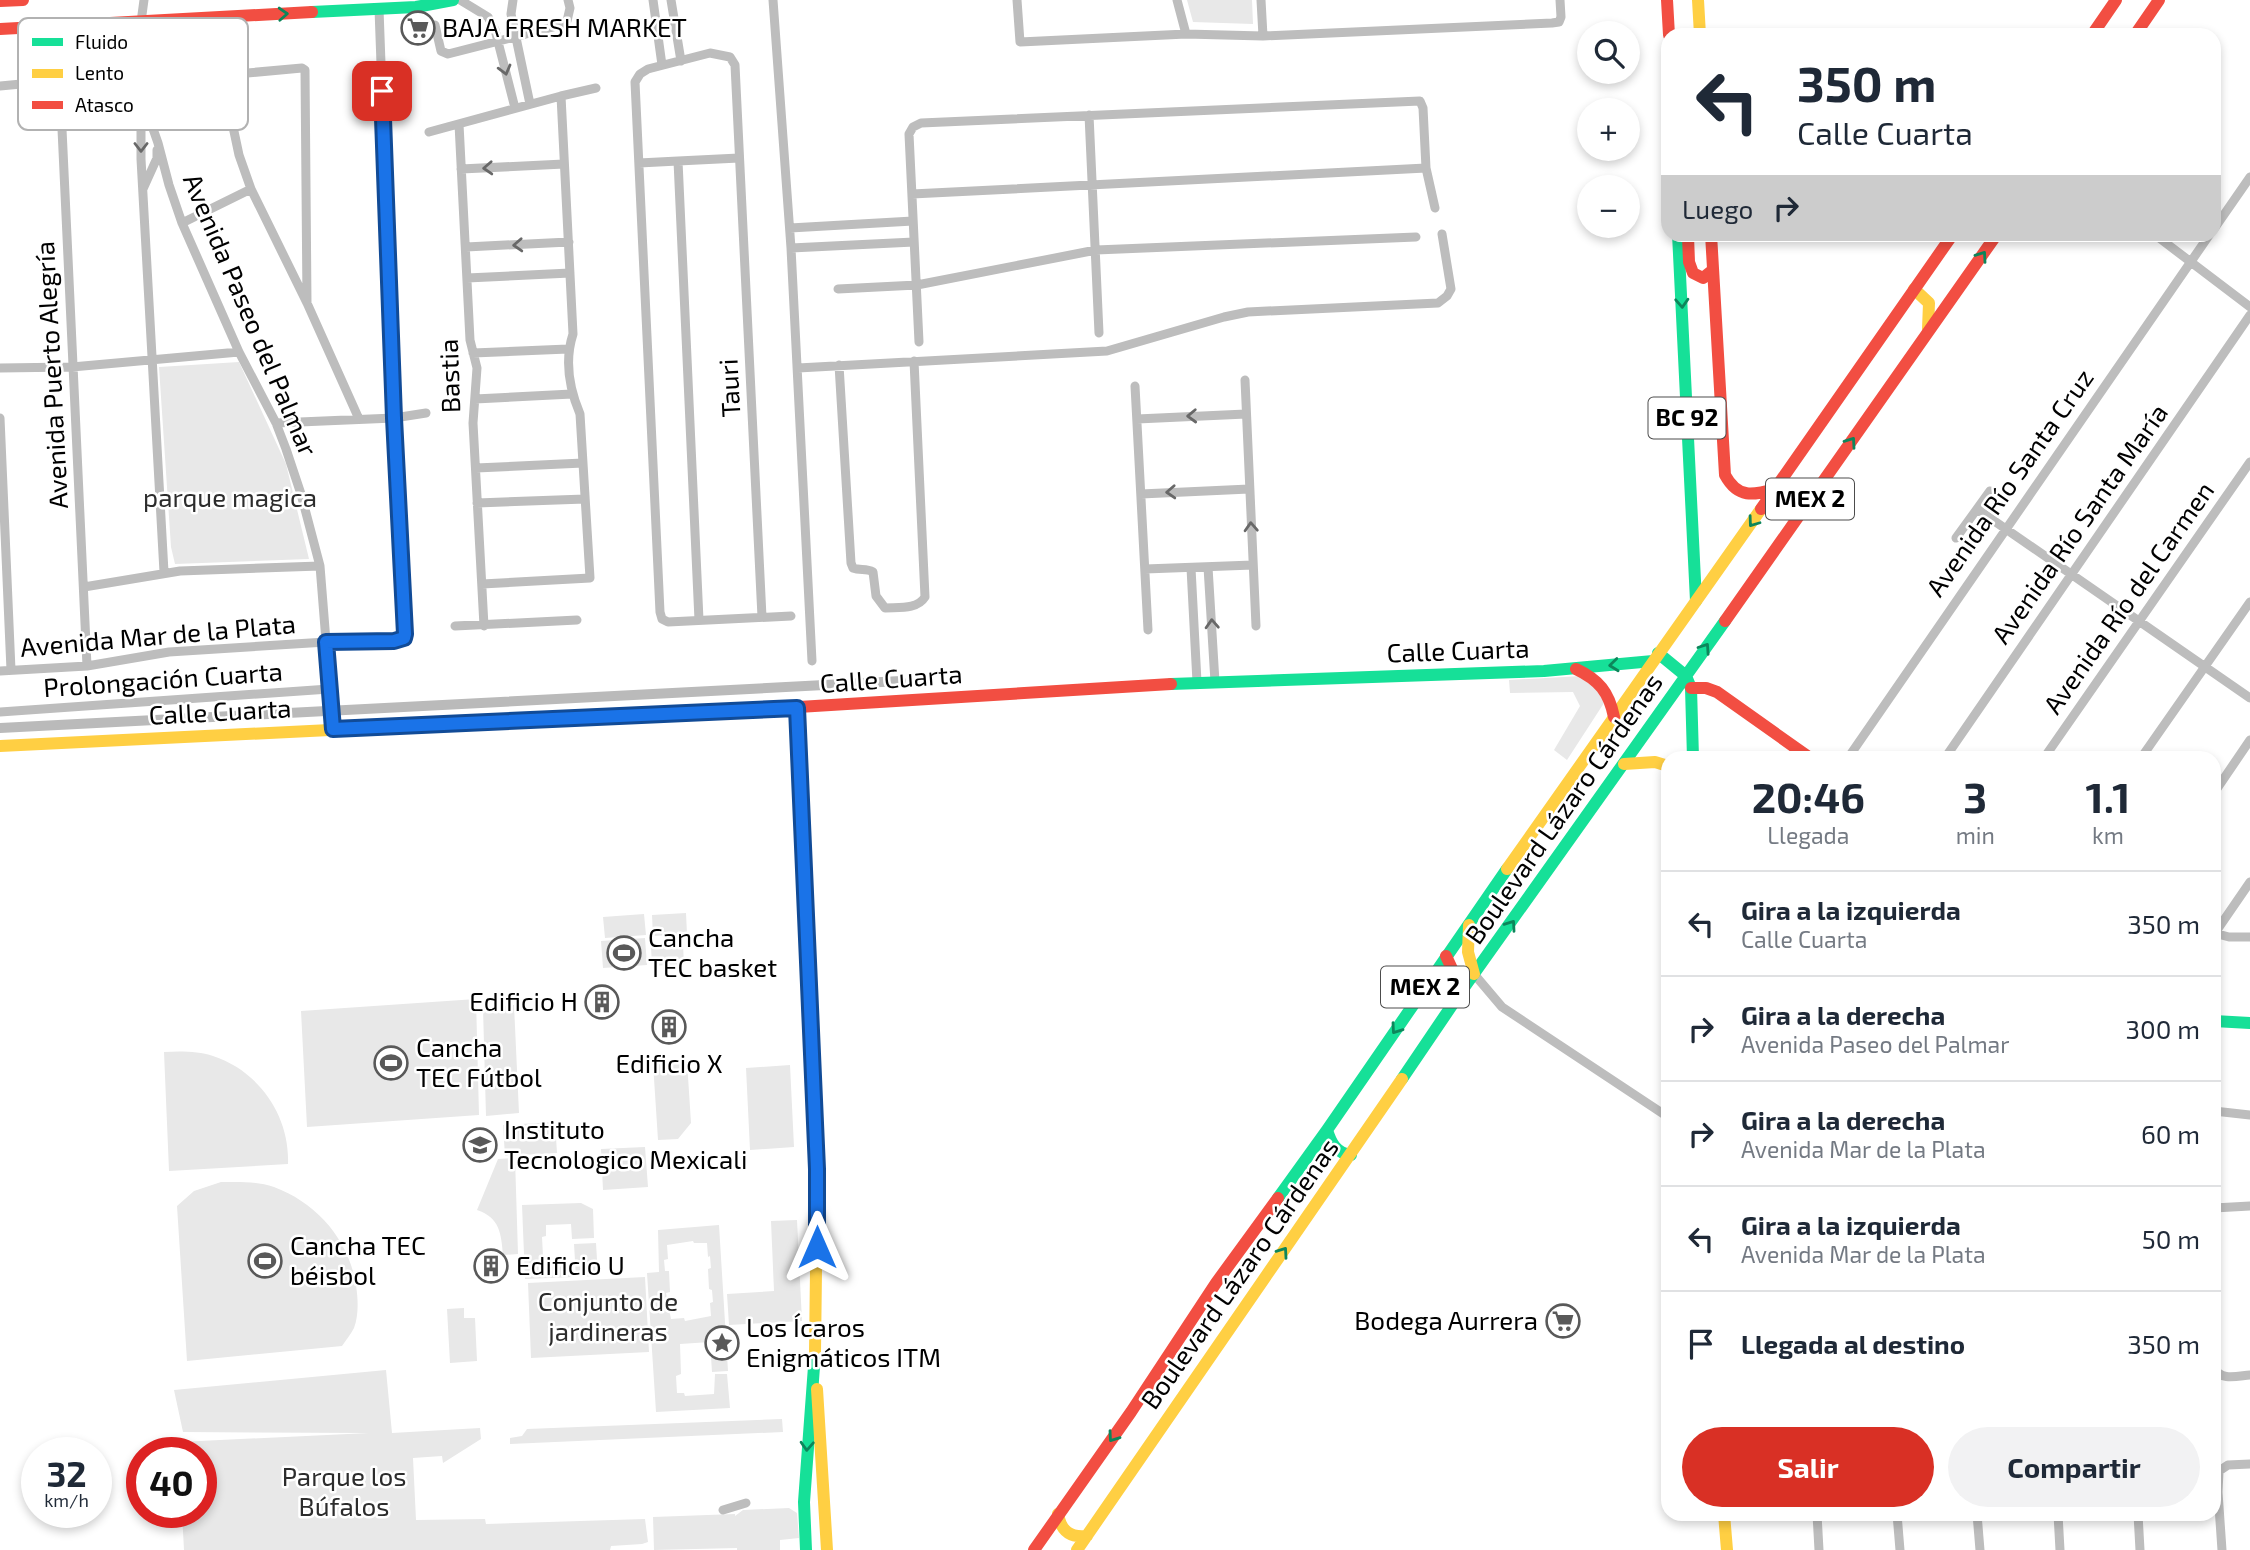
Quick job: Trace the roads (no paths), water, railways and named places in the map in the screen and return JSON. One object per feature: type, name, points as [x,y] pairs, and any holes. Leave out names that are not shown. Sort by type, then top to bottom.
[{"type":"main road","points":[[0,1],[23,0]]},
{"type":"main road","points":[[214,18],[416,7],[453,0]]},
{"type":"main road","points":[[1667,0],[1669,28]]},
{"type":"main road","points":[[1698,0],[1700,28]]},
{"type":"main road","points":[[2097,28],[2116,0]]},
{"type":"main road","points":[[2140,28],[2159,0]]},
{"type":"main road","points":[[0,29],[18,28]]},
{"type":"main road","name":"BC 92","points":[[1678,242],[1696,601]]},
{"type":"main road","points":[[1688,242],[1692,274],[1703,278],[1713,270]]},
{"type":"main road","name":"BC 92","points":[[1711,242],[1725,474],[1730,486],[1738,492],[1752,494],[1776,489]]},
{"type":"main road","name":"Boulevard Lázaro Cárdenas","points":[[1034,1550],[1131,1412],[1216,1283],[1327,1130],[1946,242]]},
{"type":"main road","name":"Boulevard Lázaro Cárdenas","points":[[1077,1550],[1456,999],[1624,764],[1688,682],[1991,242]]},
{"type":"main road","points":[[1914,289],[1929,303],[1927,334]]},
{"type":"main road","points":[[1656,657],[1688,682],[1717,691],[1800,751]]},
{"type":"main road","name":"Calle Cuarta","points":[[0,746],[333,724],[797,708],[1197,682],[1576,669],[1656,657]]},
{"type":"main road","points":[[1576,669],[1605,686],[1614,717]]},
{"type":"main road","points":[[1688,682],[1693,751]]},
{"type":"main road","points":[[797,708],[817,1169],[815,1353],[827,1550]]},
{"type":"main road","points":[[1624,764],[1661,764]]},
{"type":"main road","points":[[1469,924],[1468,952],[1474,974]]},
{"type":"main road","points":[[1446,956],[1454,973],[1456,999]]},
{"type":"main road","points":[[2221,1021],[2250,1023]]},
{"type":"main road","points":[[1327,1130],[1336,1149],[1351,1155]]},
{"type":"main road","points":[[806,1550],[804,1512],[815,1353]]},
{"type":"main road","points":[[804,1512],[813,1507],[825,1511]]},
{"type":"main road","points":[[1058,1514],[1065,1532],[1075,1537],[1087,1536]]},
{"type":"main road","points":[[1725,1521],[1727,1550]]},
{"type":"street","name":"Avenida Paseo del Palmar","points":[[142,18],[144,0]]},
{"type":"street","points":[[460,0],[488,16],[498,41],[515,108]]},
{"type":"street","points":[[513,0],[511,14],[530,104]]},
{"type":"street","points":[[435,25],[441,51],[448,54],[561,25],[568,21],[568,0]]},
{"type":"street","points":[[655,0],[662,65]]},
{"type":"street","points":[[671,0],[681,61],[640,74],[635,82],[660,612],[662,619],[668,622],[791,616]]},
{"type":"street","points":[[773,0],[790,228],[813,661]]},
{"type":"street","points":[[1017,0],[1020,42],[1186,34],[1263,36],[1552,23],[1559,22],[1561,17],[1560,0]]},
{"type":"street","points":[[1177,0],[1186,34]]},
{"type":"street","points":[[1261,0],[1263,36]]},
{"type":"street","name":"Avenida Mar de la Plata","points":[[0,671],[86,666],[169,652],[326,642],[394,641],[404,638],[379,9]]},
{"type":"street","name":"Tauri","points":[[681,61],[710,53],[724,54],[733,61],[736,73],[762,617]]},
{"type":"street","points":[[248,73],[302,68],[305,70],[307,303]]},
{"type":"street","name":"Avenida Puerto Alegría","points":[[0,86],[18,85]]},
{"type":"street","points":[[429,132],[596,88]]},
{"type":"street","points":[[482,584],[590,578],[580,414],[572,394],[568,349],[573,334],[561,96]]},
{"type":"street","points":[[919,342],[909,134],[913,127],[921,123],[1420,101],[1423,108],[1426,168],[1435,208]]},
{"type":"street","points":[[1089,115],[1100,333]]},
{"type":"street","name":"Bastia","points":[[459,124],[470,340],[477,368],[473,423],[484,626]]},
{"type":"street","name":"Avenida Puerto Alegría","points":[[60,130],[86,666]]},
{"type":"street","points":[[141,130],[142,190],[164,572]]},
{"type":"street","name":"Avenida Paseo del Palmar","points":[[153,130],[182,223],[239,352],[276,424],[294,471],[320,566],[333,724]]},
{"type":"street","points":[[234,130],[251,189],[307,303],[359,419]]},
{"type":"street","points":[[142,190],[157,158],[158,143]]},
{"type":"street","points":[[639,163],[739,158]]},
{"type":"street","points":[[678,161],[699,620]]},
{"type":"street","points":[[461,169],[564,164]]},
{"type":"street","points":[[912,194],[1426,168]]},
{"type":"street","points":[[2221,219],[2250,177]]},
{"type":"street","points":[[142,190],[148,182],[155,179],[169,185]]},
{"type":"street","points":[[182,223],[251,189]]},
{"type":"street","points":[[790,228],[914,221]]},
{"type":"street","points":[[798,368],[1107,351],[1248,312],[1438,303],[1451,289],[1442,234]]},
{"type":"street","points":[[838,289],[917,285],[1096,250],[1416,237]]},
{"type":"street","points":[[466,247],[569,242]]},
{"type":"street","points":[[791,248],[914,242]]},
{"type":"street","points":[[2164,242],[2250,307]]},
{"type":"street","name":"Avenida Río Santa Cruz","points":[[1853,751],[2204,242]]},
{"type":"street","points":[[467,278],[570,272]]},
{"type":"street","name":"Avenida Río Santa María","points":[[1950,751],[2250,315]]},
{"type":"street","points":[[473,353],[568,349]]},
{"type":"street","points":[[0,368],[72,367],[239,352]]},
{"type":"street","points":[[839,365],[851,563],[853,568],[873,572],[877,596],[885,608],[914,606],[922,603],[925,597],[915,361]]},
{"type":"street","points":[[1245,380],[1256,626]]},
{"type":"street","points":[[1135,386],[1148,630]]},
{"type":"street","points":[[475,399],[572,394]]},
{"type":"street","points":[[276,424],[394,418],[426,412]]},
{"type":"street","points":[[1137,419],[1246,414]]},
{"type":"street","points":[[0,418],[11,670]]},
{"type":"street","name":"Avenida Río del Carmen","points":[[2049,751],[2250,462]]},
{"type":"street","points":[[476,468],[583,463]]},
{"type":"street","points":[[1141,494],[1249,489]]},
{"type":"street","points":[[1956,538],[1990,491]]},
{"type":"street","points":[[477,503],[585,499]]},
{"type":"street","points":[[1977,509],[2250,698]]},
{"type":"street","points":[[1145,569],[1253,565]]},
{"type":"street","points":[[84,587],[164,572],[320,566]]},
{"type":"street","points":[[1208,567],[1215,682]]},
{"type":"street","points":[[1191,568],[1197,682]]},
{"type":"street","points":[[2146,751],[2250,602]]},
{"type":"street","points":[[455,626],[577,620]]},
{"type":"street","name":"Prolongación Cuarta","points":[[0,712],[329,693]]},
{"type":"street","points":[[2221,783],[2250,740]]},
{"type":"street","points":[[2221,923],[2250,882]]},
{"type":"street","points":[[2221,935],[2250,937]]},
{"type":"street","points":[[1474,974],[1502,1007],[1661,1112]]},
{"type":"street","points":[[2221,1112],[2250,1115]]},
{"type":"street","points":[[2221,1208],[2250,1206]]},
{"type":"street","points":[[2221,1375],[2250,1375]]},
{"type":"street","points":[[2221,1468],[2233,1464],[2250,1464]]},
{"type":"street","points":[[723,1510],[746,1503]]},
{"type":"street","points":[[1817,1521],[1819,1550]]},
{"type":"street","points":[[1898,1521],[1900,1550]]},
{"type":"street","points":[[1978,1521],[1980,1550]]},
{"type":"street","points":[[2058,1521],[2060,1550]]},
{"type":"street","points":[[2138,1521],[2140,1550]]},
{"type":"street","points":[[2220,1521],[2222,1550]]},
{"type":"waterway","points":[[0,728],[901,681]]},
{"type":"place","name":"BAJA FRESH MARKET","points":[[418,28]]},
{"type":"place","name":"Cancha TEC basket","points":[[624,953]]},
{"type":"place","name":"Edificio H","points":[[602,1002]]},
{"type":"place","name":"Edificio X","points":[[669,1027]]},
{"type":"place","name":"Cancha TEC Fútbol","points":[[391,1063]]},
{"type":"place","name":"Instituto Tecnologico Mexicali","points":[[480,1145]]},
{"type":"place","name":"Cancha TEC béisbol","points":[[265,1261]]},
{"type":"place","name":"Edificio U","points":[[491,1266]]},
{"type":"place","name":"Bodega Aurrera","points":[[1563,1321]]},
{"type":"place","name":"Los Ícaros Enigmáticos ITM","points":[[722,1343]]},
{"type":"park label","name":"parque magica","points":[[230,498]]},
{"type":"park label","name":"Conjunto de jardineras","points":[[608,1317]]},
{"type":"park label","name":"Parque los Búfalos","points":[[344,1492]]}]
